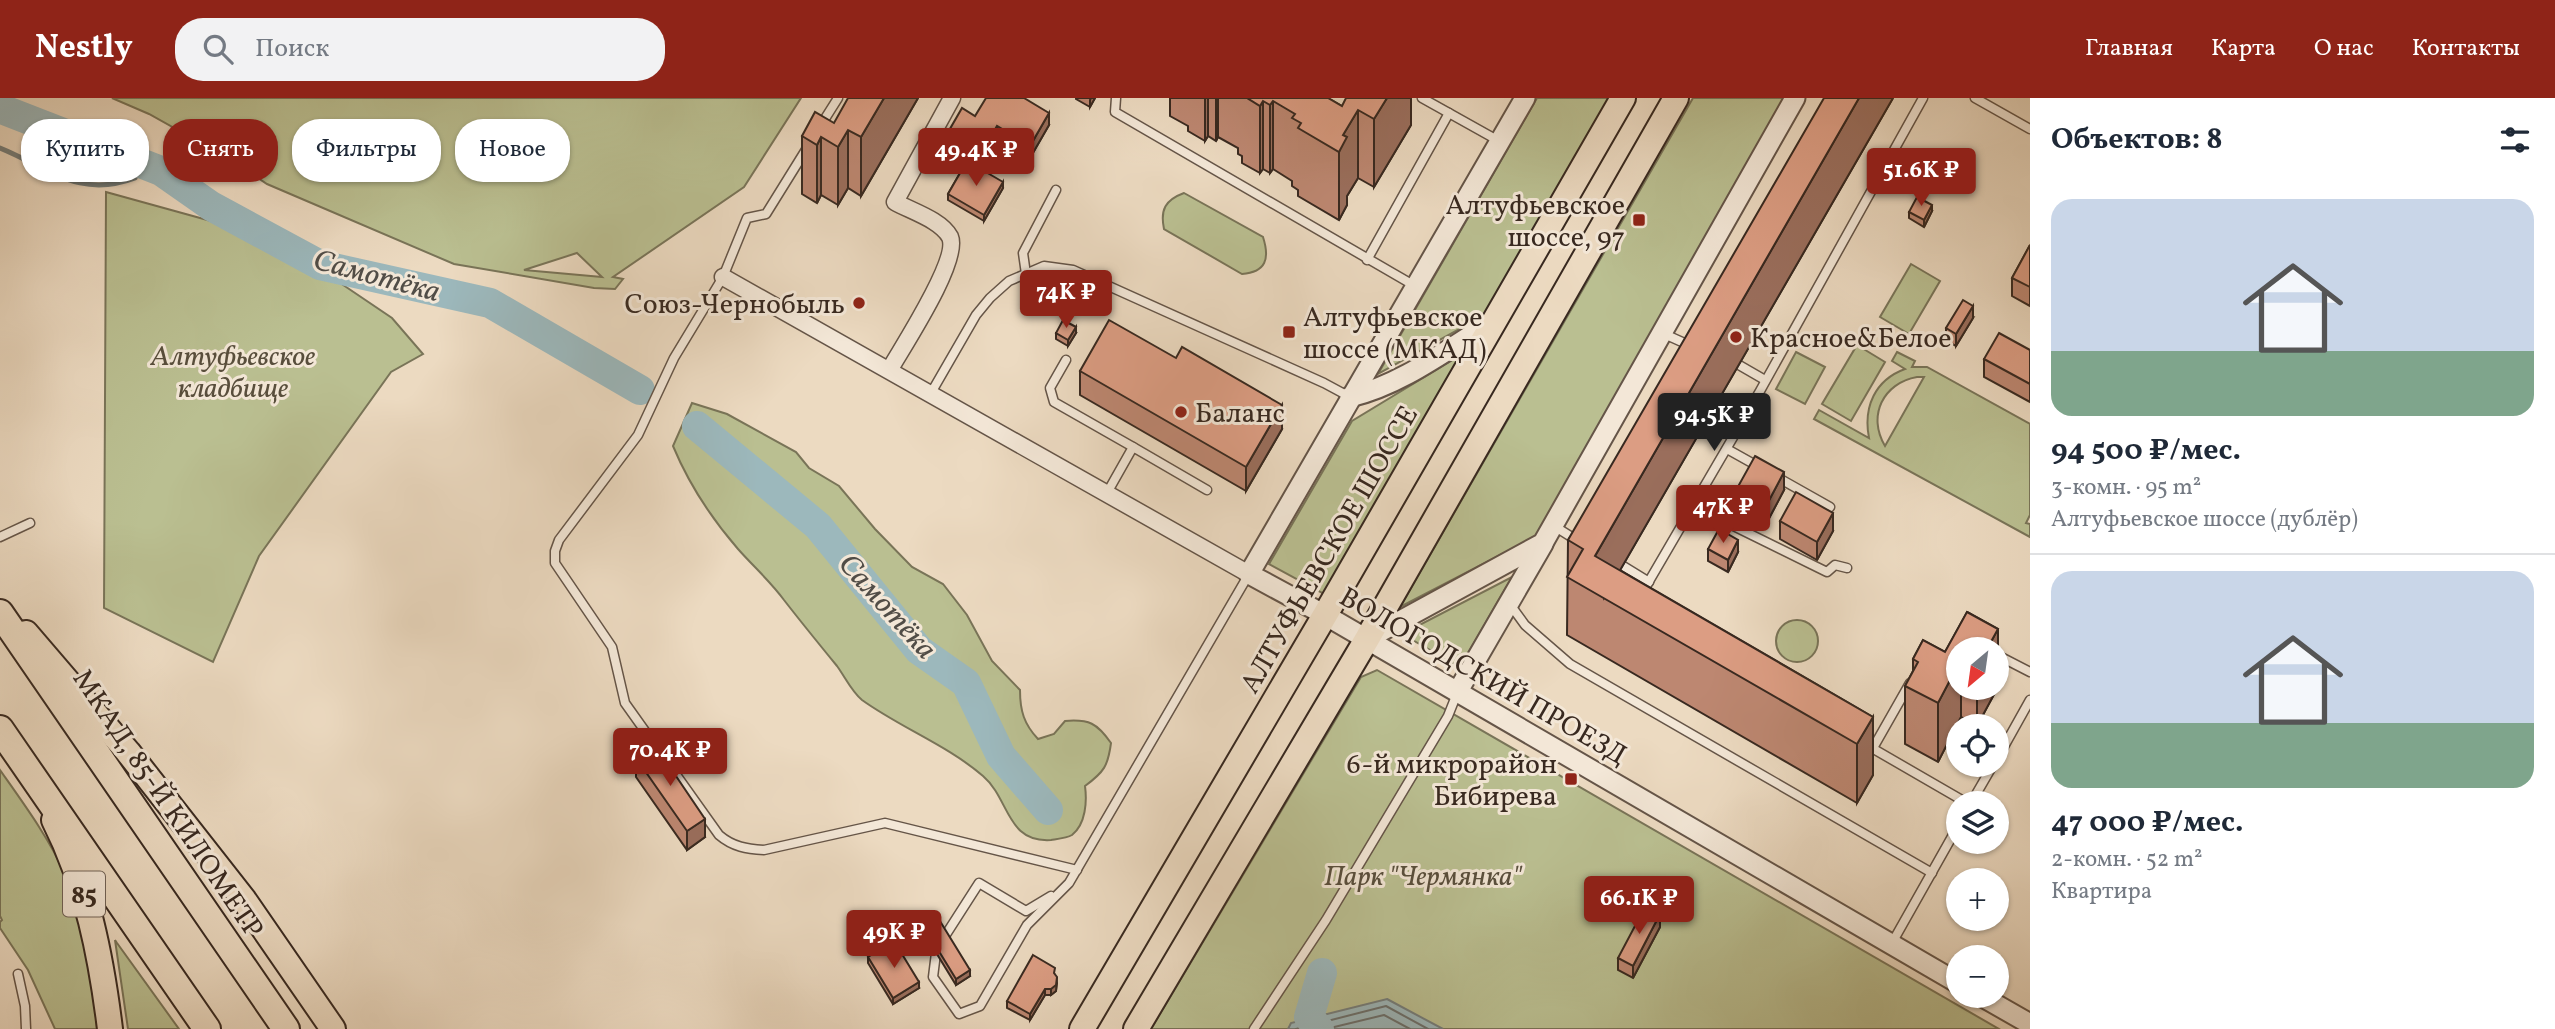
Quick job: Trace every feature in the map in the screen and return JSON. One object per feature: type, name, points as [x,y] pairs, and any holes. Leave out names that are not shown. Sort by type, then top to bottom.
[{"type":"highway","name":"МКАД, 85-Й КИЛОМЕТР","points":[[0,613],[286,1029]]},
{"type":"highway","points":[[0,729],[206,1029]]},
{"type":"main road","name":"АЛТУФЬЕВСКОЕ ШОССЕ","points":[[1082,1029],[1623,98]]},
{"type":"main road","points":[[1136,1029],[1367,639],[1676,98]]},
{"type":"main road","points":[[0,603],[136,763],[244,900],[333,1029]]},
{"type":"main road","name":"85","points":[[28,769],[60,832],[83,892],[102,965],[110,1029]]},
{"type":"main road","points":[[299,978],[344,1029]]},
{"type":"street","points":[[890,369],[939,285],[949,261],[950,238],[940,226],[895,202],[952,98]]},
{"type":"street","points":[[1249,573],[1525,98]]},
{"type":"street","points":[[1458,691],[1796,98]]},
{"type":"street","name":"ВОЛОГОДСКИЙ ПРОЕЗД","points":[[723,276],[862,349],[931,393],[1458,691],[1946,976]]},
{"type":"street","points":[[1350,397],[1370,393],[1391,384],[1495,320]]},
{"type":"street","points":[[1367,639],[1543,543]]},
{"type":"street","points":[[2002,1008],[2030,1024]]},
{"type":"lane","points":[[816,133],[838,98]]},
{"type":"lane","points":[[1116,98],[1115,112],[1415,286]]},
{"type":"lane","points":[[1422,98],[1499,141]]},
{"type":"lane","points":[[1634,607],[1727,449],[1923,98]]},
{"type":"lane","points":[[1975,98],[2030,129]]},
{"type":"lane","points":[[1367,260],[1449,113]]},
{"type":"lane","points":[[809,144],[766,214],[747,218],[723,276],[674,358],[639,435],[559,540],[555,563],[612,646],[625,703],[719,835],[729,843],[764,850],[885,823],[1077,870]]},
{"type":"lane","points":[[1026,274],[1023,253],[1056,190]]},
{"type":"lane","points":[[931,393],[976,315],[990,298],[1009,281],[1044,266],[1073,270],[1350,397]]},
{"type":"lane","points":[[1662,333],[1700,348]]},
{"type":"lane","points":[[1066,360],[1050,388],[1054,402],[1207,490]]},
{"type":"lane","points":[[1739,365],[1765,380]]},
{"type":"lane","points":[[1107,493],[1133,447]]},
{"type":"lane","points":[[1727,449],[1830,507]]},
{"type":"lane","points":[[1693,506],[1827,572],[1835,565],[1847,568]]},
{"type":"lane","points":[[0,537],[30,523]]},
{"type":"lane","points":[[1554,526],[1586,545]]},
{"type":"lane","points":[[1623,566],[1649,582]]},
{"type":"lane","points":[[936,953],[933,977],[959,1014],[980,1006],[1027,925],[1063,889],[1077,870],[1249,573]]},
{"type":"lane","points":[[1509,603],[1525,625],[1570,664],[1932,873]]},
{"type":"lane","points":[[2009,662],[2030,673]]},
{"type":"lane","points":[[1873,748],[1911,681],[1921,681]]},
{"type":"lane","points":[[1254,1029],[1348,883],[1448,716],[1458,691]]},
{"type":"lane","points":[[2009,738],[2030,700]]},
{"type":"lane","points":[[1861,742],[1948,791]]},
{"type":"lane","points":[[1891,944],[1946,848]]},
{"type":"lane","points":[[945,936],[979,883],[1026,911],[1063,889]]},
{"type":"lane","points":[[18,974],[25,1006],[26,1029]]},
{"type":"green space","points":[[112,98],[801,98],[744,187],[613,277],[623,279],[615,289],[594,288],[454,264],[267,184],[264,182],[278,182],[278,119],[163,119],[163,122]],"holes":[[[577,253],[602,277],[524,270]]]},
{"type":"green space","points":[[1537,98],[1611,98],[1485,315],[1378,374]]},
{"type":"green space","points":[[1693,98],[1788,98],[1537,536],[1400,607]]},
{"type":"green space","name":"Алтуфьевское кладбище","points":[[106,192],[229,226],[321,270],[392,318],[423,354],[391,372],[259,556],[213,662],[104,608]]},
{"type":"green space","points":[[1184,193],[1263,237],[1266,258],[1261,267],[1242,274],[1164,229],[1165,207],[1172,199]]},
{"type":"green space","points":[[1911,264],[1940,281],[1909,334],[1880,317]]},
{"type":"green space","points":[[1857,345],[1885,362],[1851,421],[1822,404]]},
{"type":"green space","points":[[1796,352],[1825,367],[1805,404],[1776,389]]},
{"type":"green space","points":[[1897,352],[1915,361],[1912,367],[1927,367],[2030,424],[2030,515],[2026,523],[2030,524],[2030,537],[1814,419],[1819,410],[1869,438],[1868,416],[1874,396],[1886,380],[1905,369],[1892,361]],"holes":[[[1924,377],[1885,446],[1878,423],[1882,402],[1895,386],[1905,380]]]},
{"type":"green space","points":[[1464,353],[1324,594],[1269,564],[1352,421]]},
{"type":"green space","points":[[692,403],[727,414],[796,452],[809,468],[839,486],[912,567],[943,584],[967,615],[992,661],[1020,690],[1024,717],[1038,739],[1054,734],[1065,721],[1086,722],[1101,731],[1111,743],[1108,757],[1101,772],[1085,786],[1083,819],[1072,835],[1051,840],[1036,839],[1025,834],[1010,818],[992,785],[983,776],[954,755],[877,710],[855,693],[779,593],[728,537],[693,486],[673,446]]},
{"type":"green space","points":[[1512,577],[1460,667],[1402,634]]},
{"type":"green space","points":[[1797,620],[1812,626],[1818,641],[1812,656],[1797,662],[1782,656],[1776,641],[1782,626]]},
{"type":"green space","name":"Парк \"Чермянка\"","points":[[1377,670],[1946,998],[1946,1008],[1963,1008],[1999,1029],[1151,1029],[1361,677]]},
{"type":"green space","points":[[0,770],[44,835],[59,862],[80,912],[94,990],[97,1029],[55,1029],[28,970],[0,928]]},
{"type":"green space","points":[[115,940],[117,943],[179,1029],[128,1029]]},
{"type":"water","points":[[1387,999],[1443,1029],[1288,1029],[1291,1023]]},
{"type":"building","points":[[848,98],[884,98],[861,137],[848,130],[838,147],[821,137],[817,145],[802,136],[815,112],[834,123]]},
{"type":"building","points":[[986,98],[1024,98],[1049,113],[1030,146],[997,126],[977,161],[943,141],[962,108],[975,116]]},
{"type":"building","points":[[1247,98],[1328,98],[1342,106],[1346,98],[1387,98],[1374,119],[1358,110],[1343,135],[1347,137],[1339,152],[1298,128],[1301,123],[1292,118],[1295,114],[1273,101],[1270,105],[1263,101],[1260,106]]},
{"type":"building","points":[[1824,98],[1859,98],[1595,556],[1873,717],[1857,744],[1567,577],[1583,549],[1568,540]]},
{"type":"building","points":[[967,161],[1003,182],[984,215],[948,194]]},
{"type":"building","points":[[1917,197],[1932,205],[1924,220],[1909,212]]},
{"type":"building","points":[[2030,245],[2030,287],[2012,278]]},
{"type":"building","points":[[1963,300],[1973,306],[1956,334],[1946,328]]},
{"type":"building","points":[[1063,320],[1076,327],[1068,340],[1056,333]]},
{"type":"building","name":"Баланс","points":[[1109,320],[1176,358],[1182,347],[1282,405],[1246,467],[1080,371]]},
{"type":"building","points":[[1999,333],[2030,350],[2030,384],[1984,359]]},
{"type":"building","points":[[1755,456],[1784,472],[1765,508],[1735,492]]},
{"type":"building","points":[[1796,492],[1833,513],[1817,542],[1780,521]]},
{"type":"building","points":[[1719,529],[1738,540],[1728,560],[1708,549]]},
{"type":"building","points":[[1967,612],[1998,629],[1994,637],[1953,637]]},
{"type":"building","points":[[1923,640],[1945,652],[1946,688],[1938,703],[1905,686],[1918,662],[1913,659]]},
{"type":"building","points":[[655,745],[705,819],[687,831],[636,758]]},
{"type":"building","points":[[1645,907],[1660,914],[1633,966],[1618,958]]},
{"type":"building","points":[[935,913],[970,970],[956,979],[921,922]]},
{"type":"building","points":[[894,941],[919,982],[893,998],[868,957]]},
{"type":"building","points":[[1033,955],[1055,968],[1057,977],[1056,985],[1045,989],[1030,1014],[1007,1001]]},
{"type":"waterway","name":"Самотёка","points":[[0,106],[4,110],[161,171],[211,206],[320,265],[490,303],[640,390]]},
{"type":"waterway","points":[[0,148],[21,158]]},
{"type":"waterway","points":[[78,182],[97,185],[122,182]]},
{"type":"waterway","name":"Самотёка","points":[[697,426],[818,526],[919,650],[966,683],[1001,756],[1048,810]]},
{"type":"waterway","name":"Самотёка","points":[[1319,1029],[1309,1017],[1322,973]]},
{"type":"place","name":"Алтуфьевское шоссе, 97","points":[[1639,220]]},
{"type":"place","name":"Союз-Чернобыль","points":[[859,303]]},
{"type":"place","name":"Алтуфьевское шоссе (МКАД)","points":[[1289,332]]},
{"type":"place","name":"Красное&Белое","points":[[1736,337]]},
{"type":"place","name":"Баланс","points":[[1181,412]]},
{"type":"place","name":"6-й микрорайон Бибирева","points":[[1571,779]]}]
